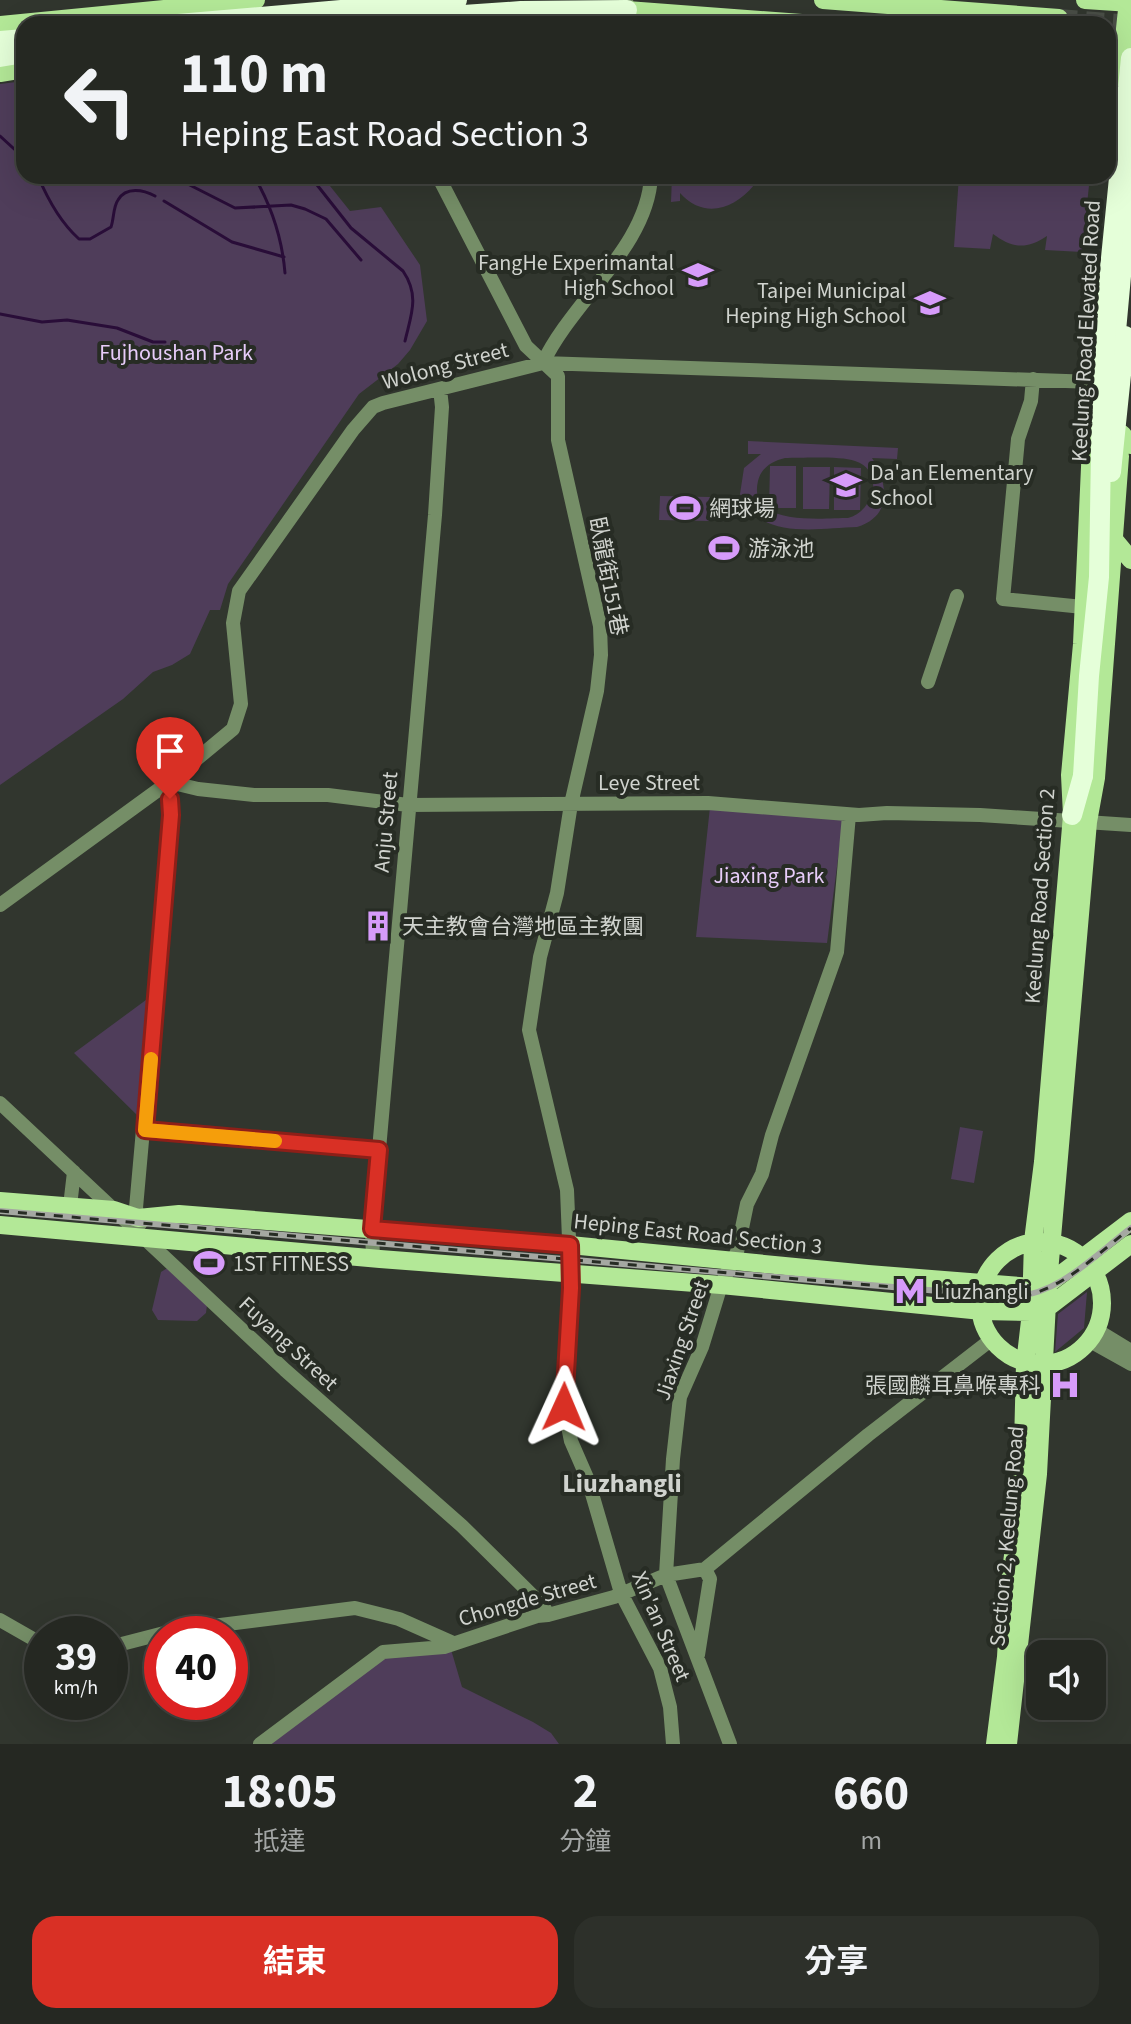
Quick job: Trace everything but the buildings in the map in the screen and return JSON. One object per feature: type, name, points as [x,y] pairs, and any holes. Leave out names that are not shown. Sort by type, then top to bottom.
[{"type":"highway","points":[[272,16],[457,0]]},
{"type":"highway","points":[[449,16],[521,11],[628,11]]},
{"type":"highway","name":"Keelung Road Elevated Road","points":[[1116,174],[1123,70]]},
{"type":"highway","points":[[1120,491],[1131,166]]},
{"type":"highway","name":"Keelung Road Elevated Road","points":[[1080,818],[1099,577],[1094,509],[1115,184]]},
{"type":"highway","name":"Keelung Road Elevated Road","points":[[1094,509],[1111,472],[1131,281]]},
{"type":"main road","points":[[92,16],[256,0]]},
{"type":"main road","points":[[823,0],[1033,16]]},
{"type":"main road","points":[[1085,0],[1129,2]]},
{"type":"main road","name":"Keelung Road Section 2","points":[[1116,145],[1129,2]]},
{"type":"main road","points":[[628,11],[700,16]]},
{"type":"main road","name":"Keelung Road Section 2","points":[[1080,818],[1070,775],[1094,509],[1090,442],[1112,184]]},
{"type":"main road","name":"Keelung Road Section 2","points":[[1040,1286],[1080,818],[1096,778],[1114,540],[1126,439],[1126,359]]},
{"type":"main road","points":[[1090,442],[1098,466],[1120,491]]},
{"type":"main road","points":[[1094,509],[1131,560]]},
{"type":"main road","name":"Heping East Road Section 3","points":[[0,1201],[114,1210],[138,1218],[179,1214],[1040,1286]]},
{"type":"main road","points":[[0,1225],[721,1285],[982,1311],[1039,1310],[1131,1221]]},
{"type":"main road","points":[[1042,1241],[1072,1250],[1087,1265],[1101,1301],[1092,1334],[1073,1354],[1034,1364],[1006,1354],[992,1339],[982,1311],[984,1283],[1000,1257],[1017,1246],[1042,1241]]},
{"type":"main road","points":[[1040,1286],[1131,1244]]},
{"type":"main road","name":"Section 2, Keelung Road","points":[[995,1744],[1006,1657],[1011,1571],[1040,1286]]},
{"type":"main road","name":"Section 2, Keelung Road","points":[[1008,1744],[1038,1474],[1034,1364]]},
{"type":"street","name":"臥龍街151巷","points":[[442,184],[526,346],[558,376],[558,440],[600,626],[597,691],[571,804],[557,893],[540,957],[529,1030],[567,1190],[570,1245]]},
{"type":"street","points":[[543,363],[552,342],[629,239],[643,213],[650,184]]},
{"type":"street","name":"Wolong Street","points":[[0,905],[169,782],[227,735],[239,716],[241,687],[233,623],[239,591],[366,414],[383,403],[543,363],[1094,382]]},
{"type":"street","points":[[1033,379],[1031,401],[1018,439],[1003,599],[1083,607]]},
{"type":"street","name":"Anju Street","points":[[373,1258],[372,1229],[436,502],[442,407],[440,389]]},
{"type":"street","points":[[928,682],[957,596]]},
{"type":"street","points":[[144,1237],[136,1208],[171,815],[169,782]]},
{"type":"street","name":"Leye Street","points":[[169,782],[198,789],[254,795],[328,795],[408,805],[708,803],[849,815],[1080,818],[1131,825]]},
{"type":"street","name":"Jiaxing Street","points":[[730,1744],[666,1575],[680,1397],[702,1347],[721,1285],[733,1260],[747,1204],[762,1174],[772,1135],[837,952],[849,815]]},
{"type":"street","name":"Fuyang Street","points":[[0,1103],[361,1439],[462,1526],[543,1606],[548,1615]]},
{"type":"street","points":[[145,1130],[379,1150]]},
{"type":"street","points":[[70,1206],[74,1172]]},
{"type":"street","name":"Xin'an Street","points":[[570,1245],[564,1407],[571,1441],[588,1480],[621,1593],[660,1668],[670,1707],[673,1744]]},
{"type":"street","points":[[1092,1334],[1131,1351]]},
{"type":"street","points":[[1092,1334],[1131,1364]]},
{"type":"street","points":[[698,1655],[710,1579],[705,1569],[868,1435],[992,1339]]},
{"type":"street","name":"Chongde Street","points":[[260,1744],[383,1652],[444,1647],[537,1616],[621,1593],[666,1575],[705,1569]]},
{"type":"street","points":[[128,1642],[172,1631],[318,1614],[335,1608],[355,1608],[399,1619],[453,1643]]},
{"type":"street","points":[[0,1620],[24,1634]]},
{"type":"green space","name":"Fujhoushan Park","points":[[16,82],[16,184],[328,184],[350,211],[381,207],[420,265],[427,321],[398,364],[359,394],[228,584],[220,610],[210,610],[190,654],[153,672],[123,699],[0,785],[0,84]]},
{"type":"green space","points":[[672,184],[754,184],[737,200],[718,208],[698,206],[680,193],[680,201],[671,202]]},
{"type":"green space","points":[[958,184],[1089,184],[1082,252],[1045,250],[1047,236],[1032,244],[1019,246],[993,234],[990,249],[954,247]]},
{"type":"green space","points":[[748,441],[898,448],[897,459],[872,458],[884,488],[882,507],[877,515],[857,527],[825,529],[775,525],[749,509],[740,494],[744,468],[761,454],[748,454]],"holes":[[[785,458],[855,461],[870,473],[873,482],[869,500],[864,508],[848,518],[790,517],[775,513],[764,506],[758,496],[758,481],[764,469]]]},
{"type":"green space","points":[[770,466],[796,466],[796,508],[769,508]]},
{"type":"green space","points":[[803,467],[830,467],[829,509],[803,509]]},
{"type":"green space","points":[[834,467],[861,468],[860,510],[834,510]]},
{"type":"green space","name":"網球場","points":[[660,496],[710,497],[709,521],[659,520]]},
{"type":"green space","name":"Jiaxing Park","points":[[710,807],[844,813],[827,943],[696,937]]},
{"type":"green space","points":[[150,997],[140,1118],[74,1053]]},
{"type":"green space","points":[[960,1127],[983,1131],[974,1183],[951,1179]]},
{"type":"green space","points":[[169,1267],[207,1305],[206,1313],[197,1321],[158,1320],[152,1310],[161,1272]]},
{"type":"green space","points":[[1087,1292],[1084,1328],[1055,1352],[1058,1314]]},
{"type":"green space","points":[[450,1646],[462,1687],[533,1722],[551,1733],[559,1744],[264,1744],[384,1654]]},
{"type":"waterway","points":[[0,136],[16,151]]},
{"type":"waterway","points":[[42,184],[55,210],[79,239],[90,239],[111,227],[116,203],[126,193],[141,191],[155,196]]},
{"type":"waterway","points":[[188,184],[235,208],[291,205],[305,209],[326,219],[361,260]]},
{"type":"waterway","points":[[258,184],[275,223],[285,273]]},
{"type":"waterway","points":[[316,184],[351,228],[403,271],[413,297],[405,341]]},
{"type":"waterway","points":[[164,201],[232,242],[284,257]]},
{"type":"waterway","points":[[0,314],[42,322],[67,320],[117,328],[153,342],[165,342]]},
{"type":"tunnel","points":[[1116,23],[1131,24]]},
{"type":"railway","points":[[0,1211],[1010,1297],[1028,1295],[1060,1282],[1131,1228]]},
{"type":"slow traffic","points":[[151,1059],[145,1130],[275,1141]]},
{"type":"place","name":"FangHe Experimantal High School","points":[[698,275]]},
{"type":"place","name":"Taipei Municipal Heping High School","points":[[930,303]]},
{"type":"place","name":"Da'an Elementary School","points":[[846,485]]},
{"type":"place","name":"網球場","points":[[685,508]]},
{"type":"place","name":"游泳池","points":[[724,548]]},
{"type":"place","name":"天主教會台灣地區主教團","points":[[378,926]]},
{"type":"place","name":"1ST FITNESS","points":[[209,1263]]},
{"type":"place","name":"Liuzhangli","points":[[910,1291]]},
{"type":"place","name":"張國麟耳鼻喉專科","points":[[1065,1385]]},
{"type":"district","name":"Liuzhangli","points":[[622,1483]]},
{"type":"route","points":[[170,799],[145,1130],[379,1150],[372,1229],[570,1245],[571,1288],[564,1407]]}]
